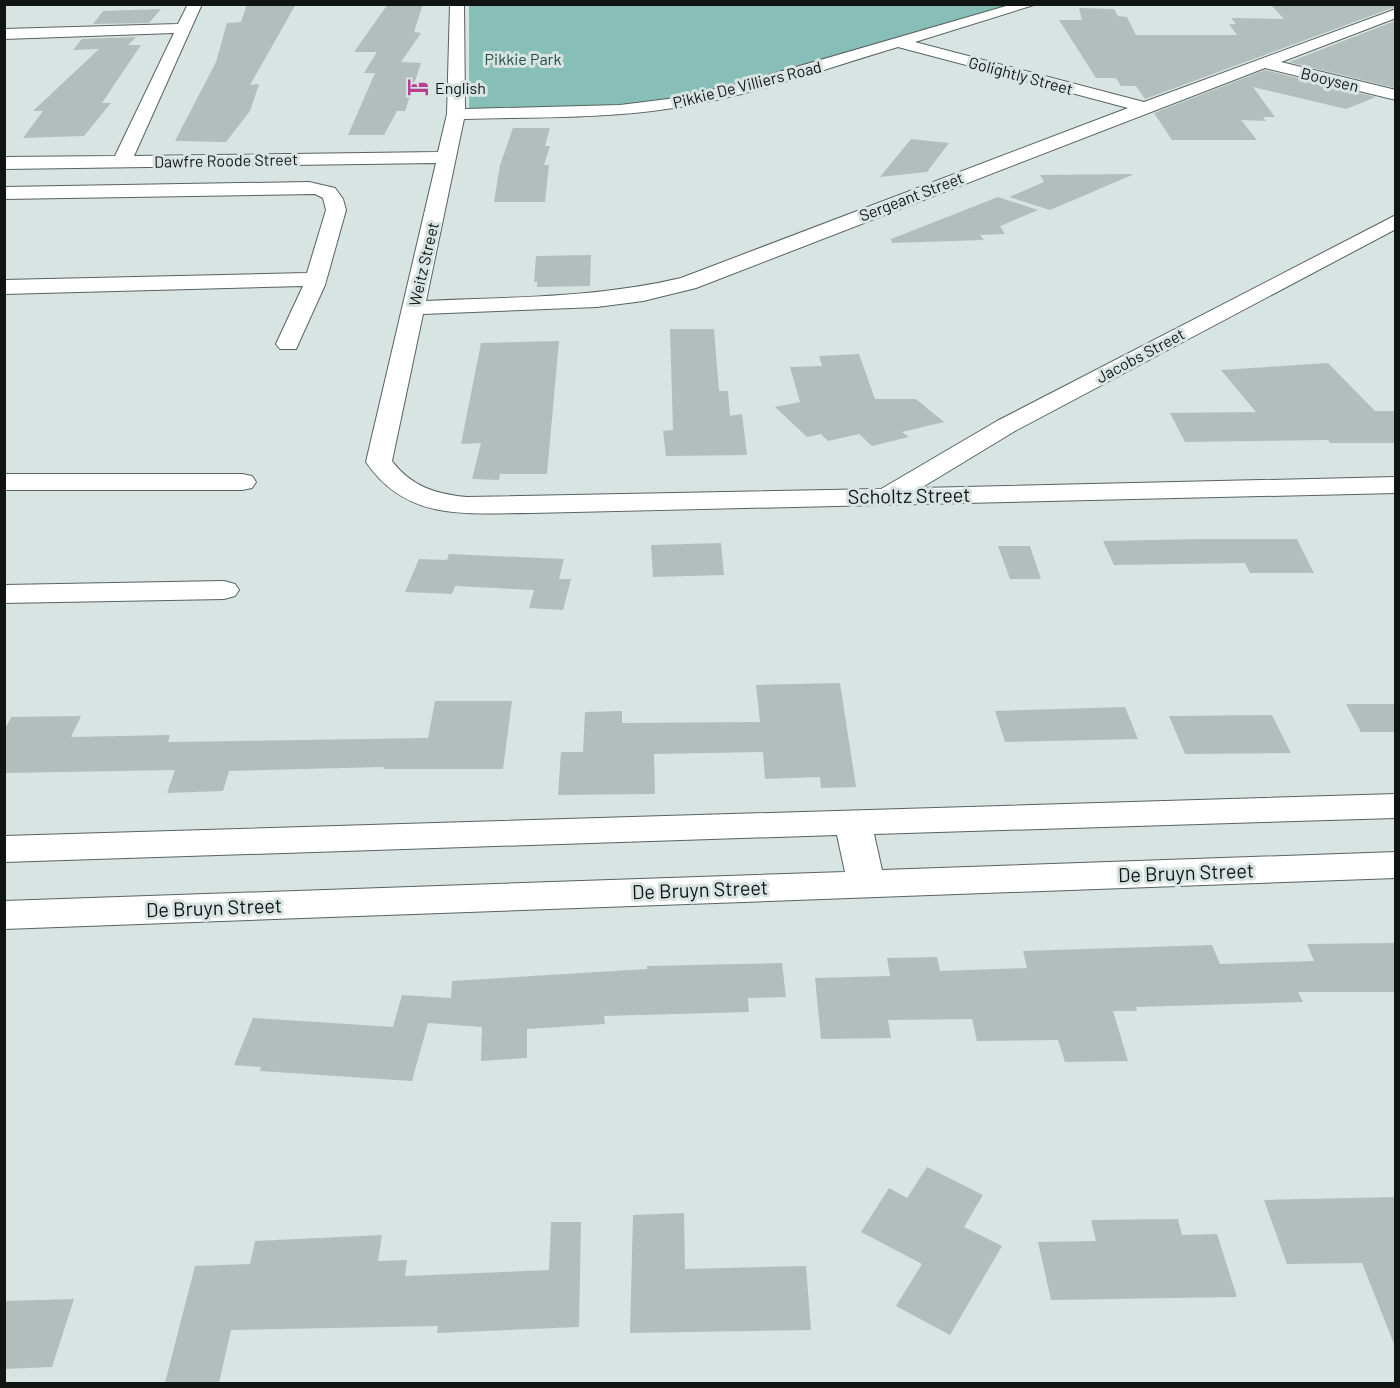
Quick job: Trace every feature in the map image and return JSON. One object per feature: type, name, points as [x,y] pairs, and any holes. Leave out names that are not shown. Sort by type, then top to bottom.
[{"type":"street","points":[[122,161],[195,4]]},
{"type":"street","name":"Weitz Street","points":[[423,500],[401,489],[388,479],[379,462],[399,381],[412,309],[456,114],[457,4]]},
{"type":"street","name":"Pikkie De Villiers Road","points":[[456,114],[620,110],[676,103],[745,87],[1030,4]]},
{"type":"street","name":"Sergeant Street","points":[[412,309],[597,300],[643,294],[688,283],[1143,107],[1395,13]]},
{"type":"street","points":[[4,34],[182,28]]},
{"type":"street","name":"Golightly Street","points":[[899,43],[1143,107]]},
{"type":"street","name":"Booysen","points":[[1265,63],[1395,95]]},
{"type":"street","name":"Dawfre Roode Street","points":[[4,163],[447,157]]},
{"type":"street","points":[[4,193],[321,188],[334,197],[336,210],[315,279],[288,344]]},
{"type":"street","name":"Jacobs Street","points":[[888,496],[1005,426],[1395,220]]},
{"type":"street","points":[[4,287],[315,279]]},
{"type":"street","points":[[960,454],[960,468],[974,494]]},
{"type":"street","points":[[4,482],[242,482]]},
{"type":"street","name":"Scholtz Street","points":[[423,500],[460,504],[531,505],[1395,485]]},
{"type":"street","points":[[4,594],[224,590]]},
{"type":"street","points":[[4,849],[1395,806]]},
{"type":"street","points":[[853,822],[866,883]]},
{"type":"street","name":"De Bruyn Street","points":[[4,915],[1395,865]]},
{"type":"green space","name":"Pikkie Park","points":[[469,5],[1024,5],[705,96],[626,109],[469,113]]},
{"type":"building","points":[[247,4],[296,4],[250,85],[259,84],[250,111],[226,142],[175,141],[216,62],[227,23],[241,22]]},
{"type":"building","points":[[388,4],[423,4],[414,32],[421,33],[401,62],[421,63],[405,111],[397,111],[384,135],[348,135],[375,73],[364,73],[377,52],[354,52]]},
{"type":"building","points":[[1270,4],[1395,4],[1395,7],[1145,99],[1136,86],[1121,86],[1116,78],[1096,78],[1059,20],[1082,20],[1079,8],[1114,9],[1118,16],[1127,17],[1136,35],[1237,35],[1229,24],[1236,24],[1231,18],[1284,19]]},
{"type":"building","points":[[161,9],[149,23],[93,24],[103,11]]},
{"type":"building","points":[[1395,21],[1395,88],[1289,62]]},
{"type":"building","points":[[136,37],[128,45],[141,45],[102,103],[111,103],[84,136],[23,138],[43,111],[33,111],[99,49],[73,50],[82,39]]},
{"type":"building","points":[[1265,70],[1376,97],[1346,109],[1253,87],[1275,117],[1263,117],[1266,121],[1241,120],[1257,140],[1172,140],[1154,113]]},
{"type":"building","points":[[513,128],[550,128],[545,146],[550,146],[544,165],[549,165],[545,202],[494,202],[500,165]]},
{"type":"building","points":[[911,139],[949,143],[927,172],[880,177]]},
{"type":"building","points":[[1132,174],[1050,210],[1009,197],[1044,182],[1040,175]]},
{"type":"building","points":[[998,197],[1038,210],[1000,226],[1005,234],[980,235],[984,240],[892,243],[891,239]]},
{"type":"building","points":[[591,255],[590,286],[537,287],[537,282],[534,282],[536,256]]},
{"type":"building","points":[[670,329],[714,329],[719,391],[728,391],[730,416],[742,414],[747,455],[666,456],[663,431],[673,430]]},
{"type":"building","points":[[559,341],[547,474],[500,474],[499,480],[472,479],[481,443],[461,444],[481,343]]},
{"type":"building","points":[[859,354],[875,399],[916,399],[944,422],[902,432],[909,437],[872,446],[859,434],[828,441],[821,434],[807,437],[775,407],[800,402],[790,367],[822,366],[819,356]]},
{"type":"building","points":[[1328,363],[1375,411],[1395,411],[1395,443],[1330,443],[1328,440],[1185,442],[1170,413],[1256,412],[1221,370]]},
{"type":"building","points":[[1297,539],[1314,573],[1250,573],[1245,563],[1114,565],[1103,541]]},
{"type":"building","points":[[721,543],[724,575],[653,577],[651,545]]},
{"type":"building","points":[[998,546],[1030,546],[1041,579],[1010,579]]},
{"type":"building","points":[[449,554],[564,559],[559,579],[571,579],[563,610],[529,608],[534,590],[455,586],[452,594],[405,592],[419,559],[447,560]]},
{"type":"building","points":[[840,683],[856,787],[821,788],[820,777],[765,779],[763,752],[654,754],[655,794],[558,795],[561,752],[583,752],[585,712],[622,711],[622,723],[760,722],[756,685]]},
{"type":"building","points":[[435,701],[512,701],[503,769],[383,769],[384,767],[229,771],[223,791],[167,793],[175,770],[4,773],[4,731],[11,717],[81,716],[71,737],[170,735],[168,742],[428,738]]},
{"type":"building","points":[[1346,704],[1395,704],[1395,732],[1361,732]]},
{"type":"building","points":[[1125,707],[1138,739],[1005,742],[995,711]]},
{"type":"building","points":[[1272,715],[1291,753],[1185,754],[1169,716]]},
{"type":"building","points":[[1395,943],[1395,992],[1298,992],[1303,1002],[1136,1007],[1137,1011],[1113,1011],[1128,1061],[1065,1062],[1058,1040],[977,1041],[972,1019],[888,1020],[891,1038],[821,1039],[815,978],[890,976],[887,958],[937,957],[940,971],[1027,968],[1023,951],[1212,945],[1220,964],[1314,961],[1307,944]]},
{"type":"building","points":[[782,963],[786,997],[748,998],[749,1012],[604,1016],[605,1024],[527,1029],[527,1058],[481,1061],[482,1027],[428,1023],[412,1081],[260,1071],[261,1067],[234,1065],[253,1018],[393,1027],[402,995],[451,998],[452,981],[647,969],[647,966]]},
{"type":"building","points":[[927,1167],[983,1195],[964,1227],[1002,1246],[950,1335],[896,1306],[922,1264],[861,1232],[889,1188],[907,1198]]},
{"type":"building","points":[[1395,1197],[1394,1344],[1362,1263],[1287,1264],[1264,1200]]},
{"type":"building","points":[[684,1213],[685,1269],[806,1266],[811,1330],[630,1333],[633,1215]]},
{"type":"building","points":[[1178,1219],[1182,1235],[1217,1234],[1237,1297],[1051,1300],[1038,1242],[1096,1241],[1091,1220]]},
{"type":"building","points":[[551,1222],[581,1222],[579,1327],[437,1333],[438,1326],[231,1330],[219,1383],[165,1383],[195,1266],[250,1264],[255,1241],[382,1235],[378,1261],[407,1260],[405,1276],[549,1270]]},
{"type":"building","points":[[74,1299],[52,1367],[4,1369],[4,1301]]},
{"type":"place","name":"English","points":[[418,87]]}]
